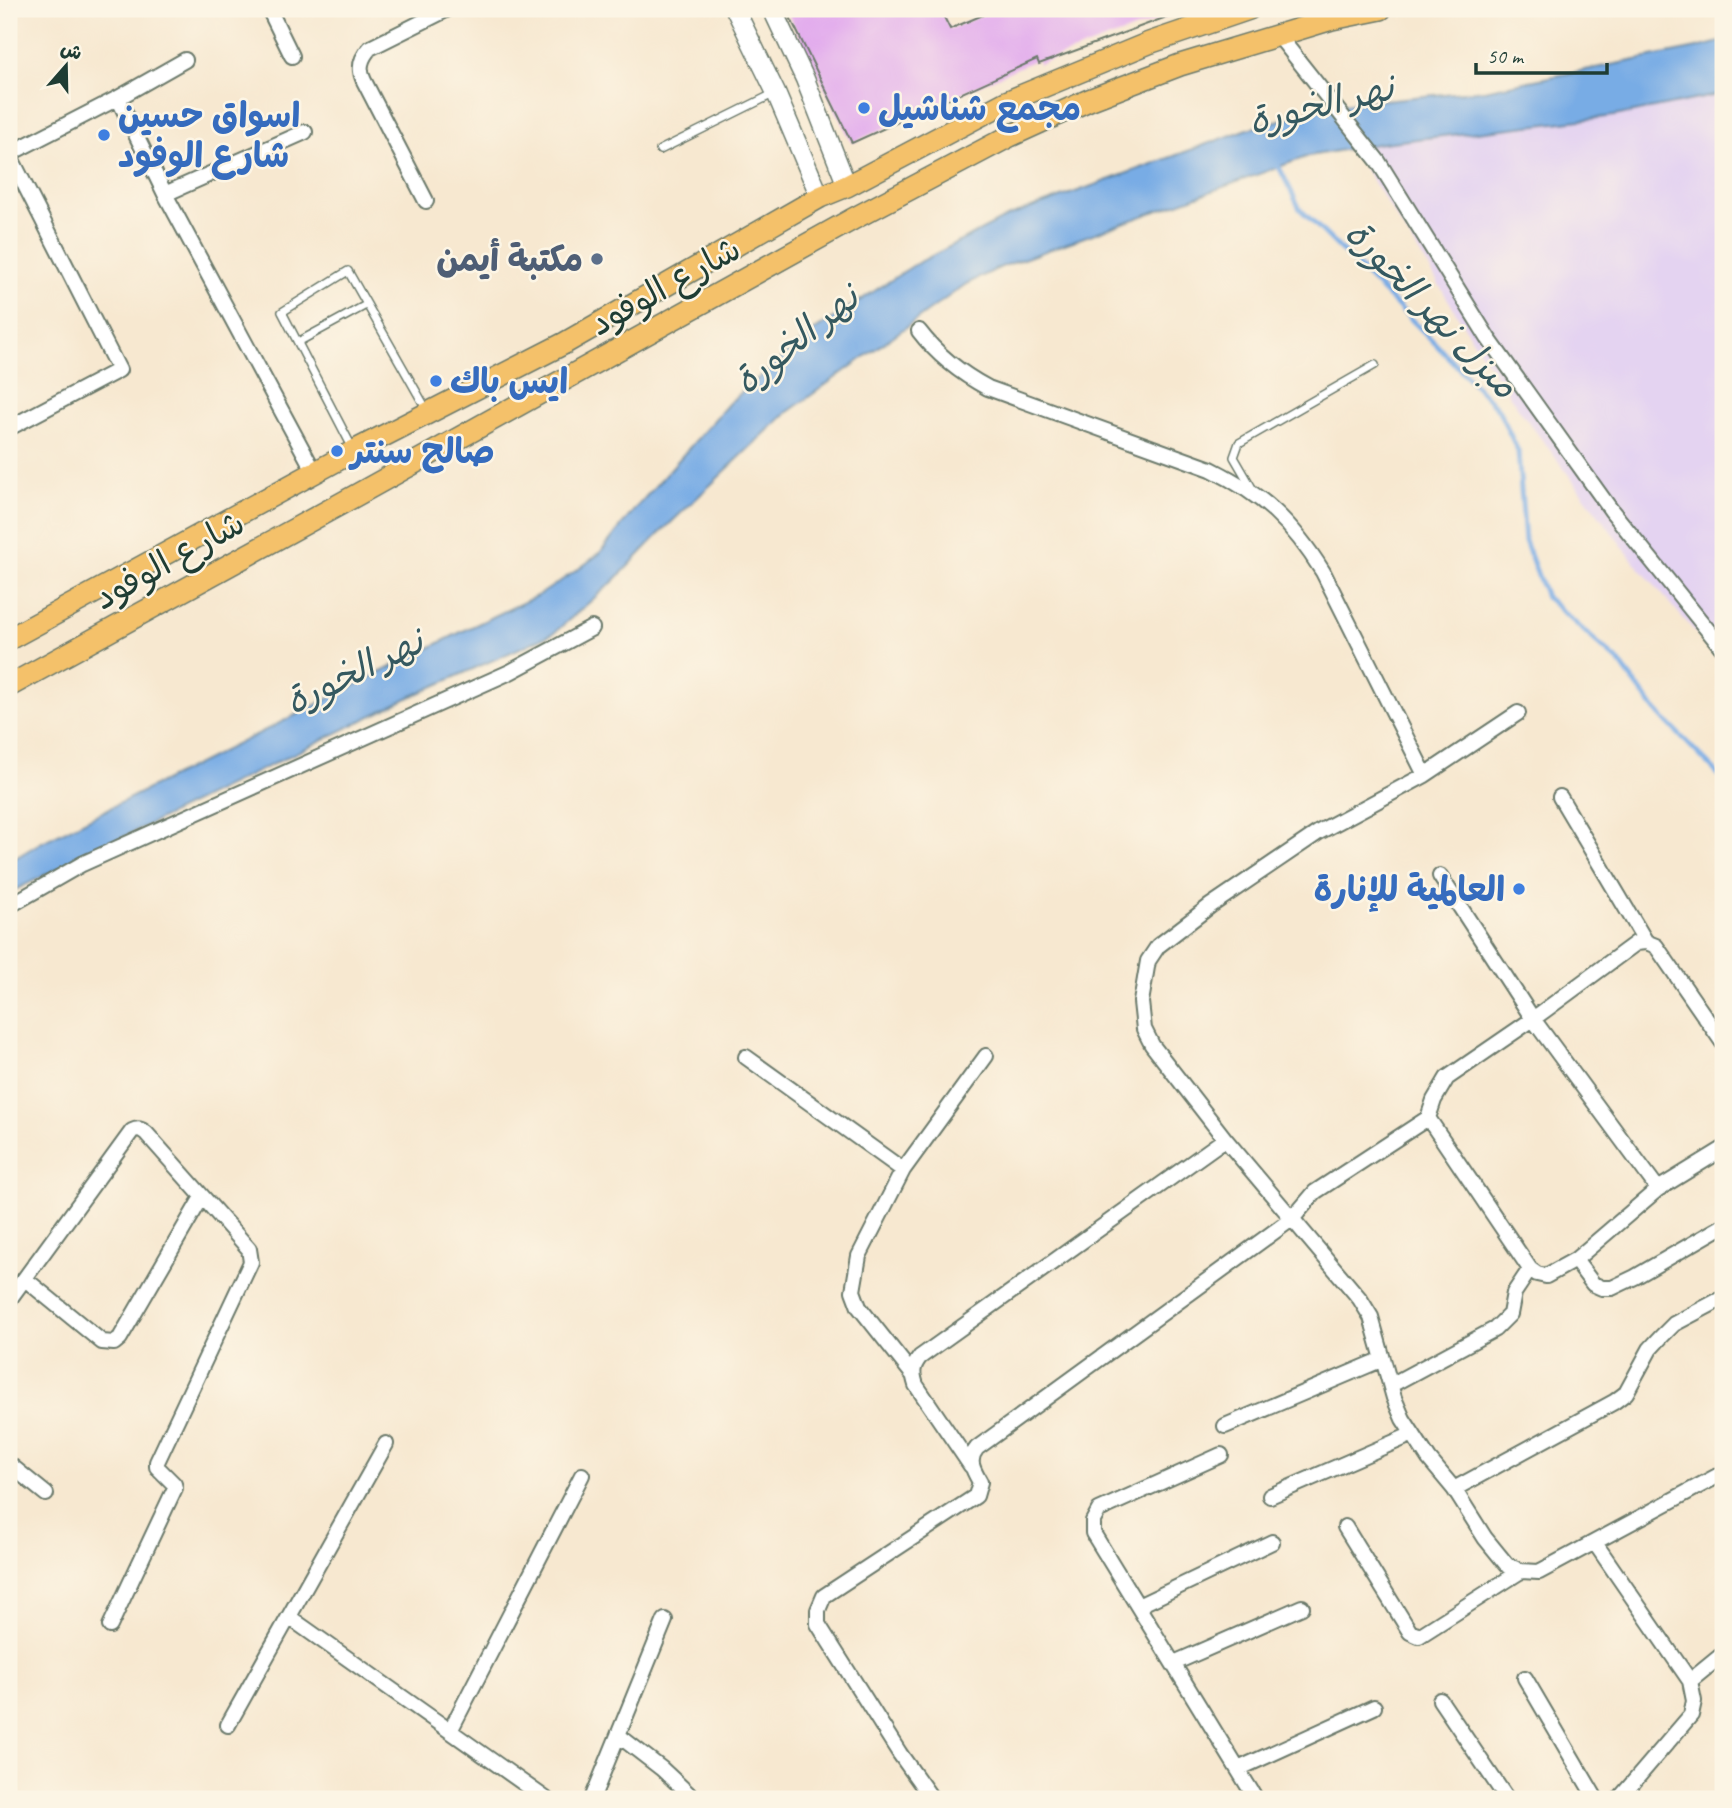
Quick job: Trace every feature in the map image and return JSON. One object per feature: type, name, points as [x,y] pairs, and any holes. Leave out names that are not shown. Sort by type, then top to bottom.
[{"type":"main road","name":"شارع الوفود","points":[[9,639],[354,451],[565,343],[820,197],[1006,102],[1149,43],[1249,9]]},
{"type":"main road","name":"شارع الوفود","points":[[9,686],[853,219],[1010,136],[1089,100],[1167,70],[1332,19],[1381,9]]},
{"type":"street","points":[[269,9],[292,56]]},
{"type":"street","points":[[426,201],[364,81],[360,67],[370,48],[448,9]]},
{"type":"street","points":[[734,9],[776,93],[820,197]]},
{"type":"street","points":[[772,9],[804,79],[846,186]]},
{"type":"street","points":[[1278,35],[1378,161],[1488,338],[1611,510],[1723,649]]},
{"type":"street","points":[[9,428],[119,370],[9,154],[118,98],[184,60]]},
{"type":"street","points":[[776,93],[804,79]]},
{"type":"street","points":[[118,98],[165,194],[315,473]]},
{"type":"street","points":[[165,194],[305,132]]},
{"type":"street","points":[[919,331],[950,364],[972,379],[1210,470],[1234,481],[1276,511],[1294,529],[1323,572],[1425,775]]},
{"type":"street","points":[[9,906],[82,864],[510,672],[592,628]]},
{"type":"street","points":[[1518,713],[1425,775],[1319,832],[1210,906],[1158,946],[1148,961],[1141,1002],[1144,1029],[1152,1045],[1226,1139],[1360,1299],[1371,1317],[1394,1398],[1403,1419],[1429,1459],[1454,1489],[1485,1538],[1507,1565],[1521,1571],[1539,1572],[1723,1473]]},
{"type":"street","points":[[1560,797],[1646,942]]},
{"type":"street","points":[[1440,876],[1533,1019],[1658,1189]]},
{"type":"street","points":[[971,1466],[971,1455],[977,1448],[1293,1218],[1315,1192],[1428,1118],[1434,1100],[1447,1078],[1636,943],[1646,942],[1656,946],[1723,1043]]},
{"type":"street","points":[[932,1799],[900,1755],[818,1624],[818,1610],[824,1596],[976,1496],[980,1482],[971,1466],[916,1385],[913,1375],[859,1307],[853,1291],[859,1256],[903,1170],[986,1056]]},
{"type":"street","points":[[746,1057],[903,1170]]},
{"type":"street","points":[[1428,1118],[1530,1269],[1546,1276],[1575,1260],[1658,1189],[1723,1149]]},
{"type":"street","points":[[9,1300],[136,1129],[146,1133],[249,1250],[251,1262],[158,1462],[157,1467],[175,1488],[110,1626]]},
{"type":"street","points":[[913,1375],[914,1366],[920,1357],[1226,1139]]},
{"type":"street","points":[[25,1279],[102,1342],[114,1343],[120,1338],[202,1196]]},
{"type":"street","points":[[1575,1260],[1593,1284],[1612,1288],[1723,1226]]},
{"type":"street","points":[[1391,1385],[1495,1329],[1510,1314],[1514,1293],[1530,1269]]},
{"type":"street","points":[[1454,1489],[1614,1402],[1626,1392],[1650,1349],[1674,1324],[1723,1298]]},
{"type":"street","points":[[1225,1426],[1383,1359]]},
{"type":"street","points":[[1270,1496],[1413,1434]]},
{"type":"street","points":[[228,1725],[386,1444]]},
{"type":"street","points":[[1221,1455],[1099,1510],[1093,1521],[1093,1533],[1256,1799]]},
{"type":"street","points":[[9,1464],[46,1494]]},
{"type":"street","points":[[450,1731],[582,1475]]},
{"type":"street","points":[[1345,1527],[1410,1632],[1419,1636],[1521,1571]]},
{"type":"street","points":[[1138,1606],[1272,1542]]},
{"type":"street","points":[[1595,1543],[1690,1681],[1694,1701],[1691,1715],[1619,1799]]},
{"type":"street","points":[[1174,1663],[1302,1606]]},
{"type":"street","points":[[289,1617],[546,1799]]},
{"type":"street","points":[[592,1799],[665,1620]]},
{"type":"street","points":[[1690,1681],[1723,1654]]},
{"type":"street","points":[[1525,1678],[1596,1799]]},
{"type":"street","points":[[1440,1700],[1507,1799]]},
{"type":"street","points":[[1238,1769],[1374,1707]]},
{"type":"street","points":[[618,1735],[662,1769],[694,1799]]},
{"type":"lane","points":[[660,150],[776,93]]},
{"type":"lane","points":[[354,451],[282,312],[348,271],[428,413]]},
{"type":"lane","points":[[298,342],[366,305]]},
{"type":"lane","points":[[1256,495],[1234,457],[1239,443],[1375,365]]},
{"type":"shaded area","points":[[1723,94],[1723,664],[1635,563],[1518,408],[1352,149],[1382,143],[1614,116]]},
{"type":"water","name":"نهر الخورة","points":[[1723,41],[1723,94],[1614,116],[1382,143],[1309,156],[1001,267],[966,284],[785,414],[659,534],[615,580],[554,633],[410,697],[9,893],[9,862],[40,843],[541,594],[580,568],[600,553],[635,509],[729,403],[815,330],[914,265],[1007,217],[1248,129],[1334,105],[1484,90]]},
{"type":"building","points":[[786,9],[940,9],[950,29],[997,9],[1183,11],[1039,64],[1037,59],[852,143]]},
{"type":"waterway","name":"مبزل نهر الخورة","points":[[1277,163],[1300,209],[1498,409],[1518,451],[1525,541],[1546,597],[1619,662],[1657,712],[1723,779]]},
{"type":"place","name":"مجمع شناشيل","points":[[864,108]]},
{"type":"place","name":"اسواق حسين شارع الوفود","points":[[104,135]]},
{"type":"place","name":"مكتبة أيمن","points":[[597,259]]},
{"type":"place","name":"ايس باك","points":[[436,381]]},
{"type":"place","name":"صالح سنتر","points":[[337,451]]},
{"type":"place","name":"العالمية للإنارة","points":[[1519,889]]}]
